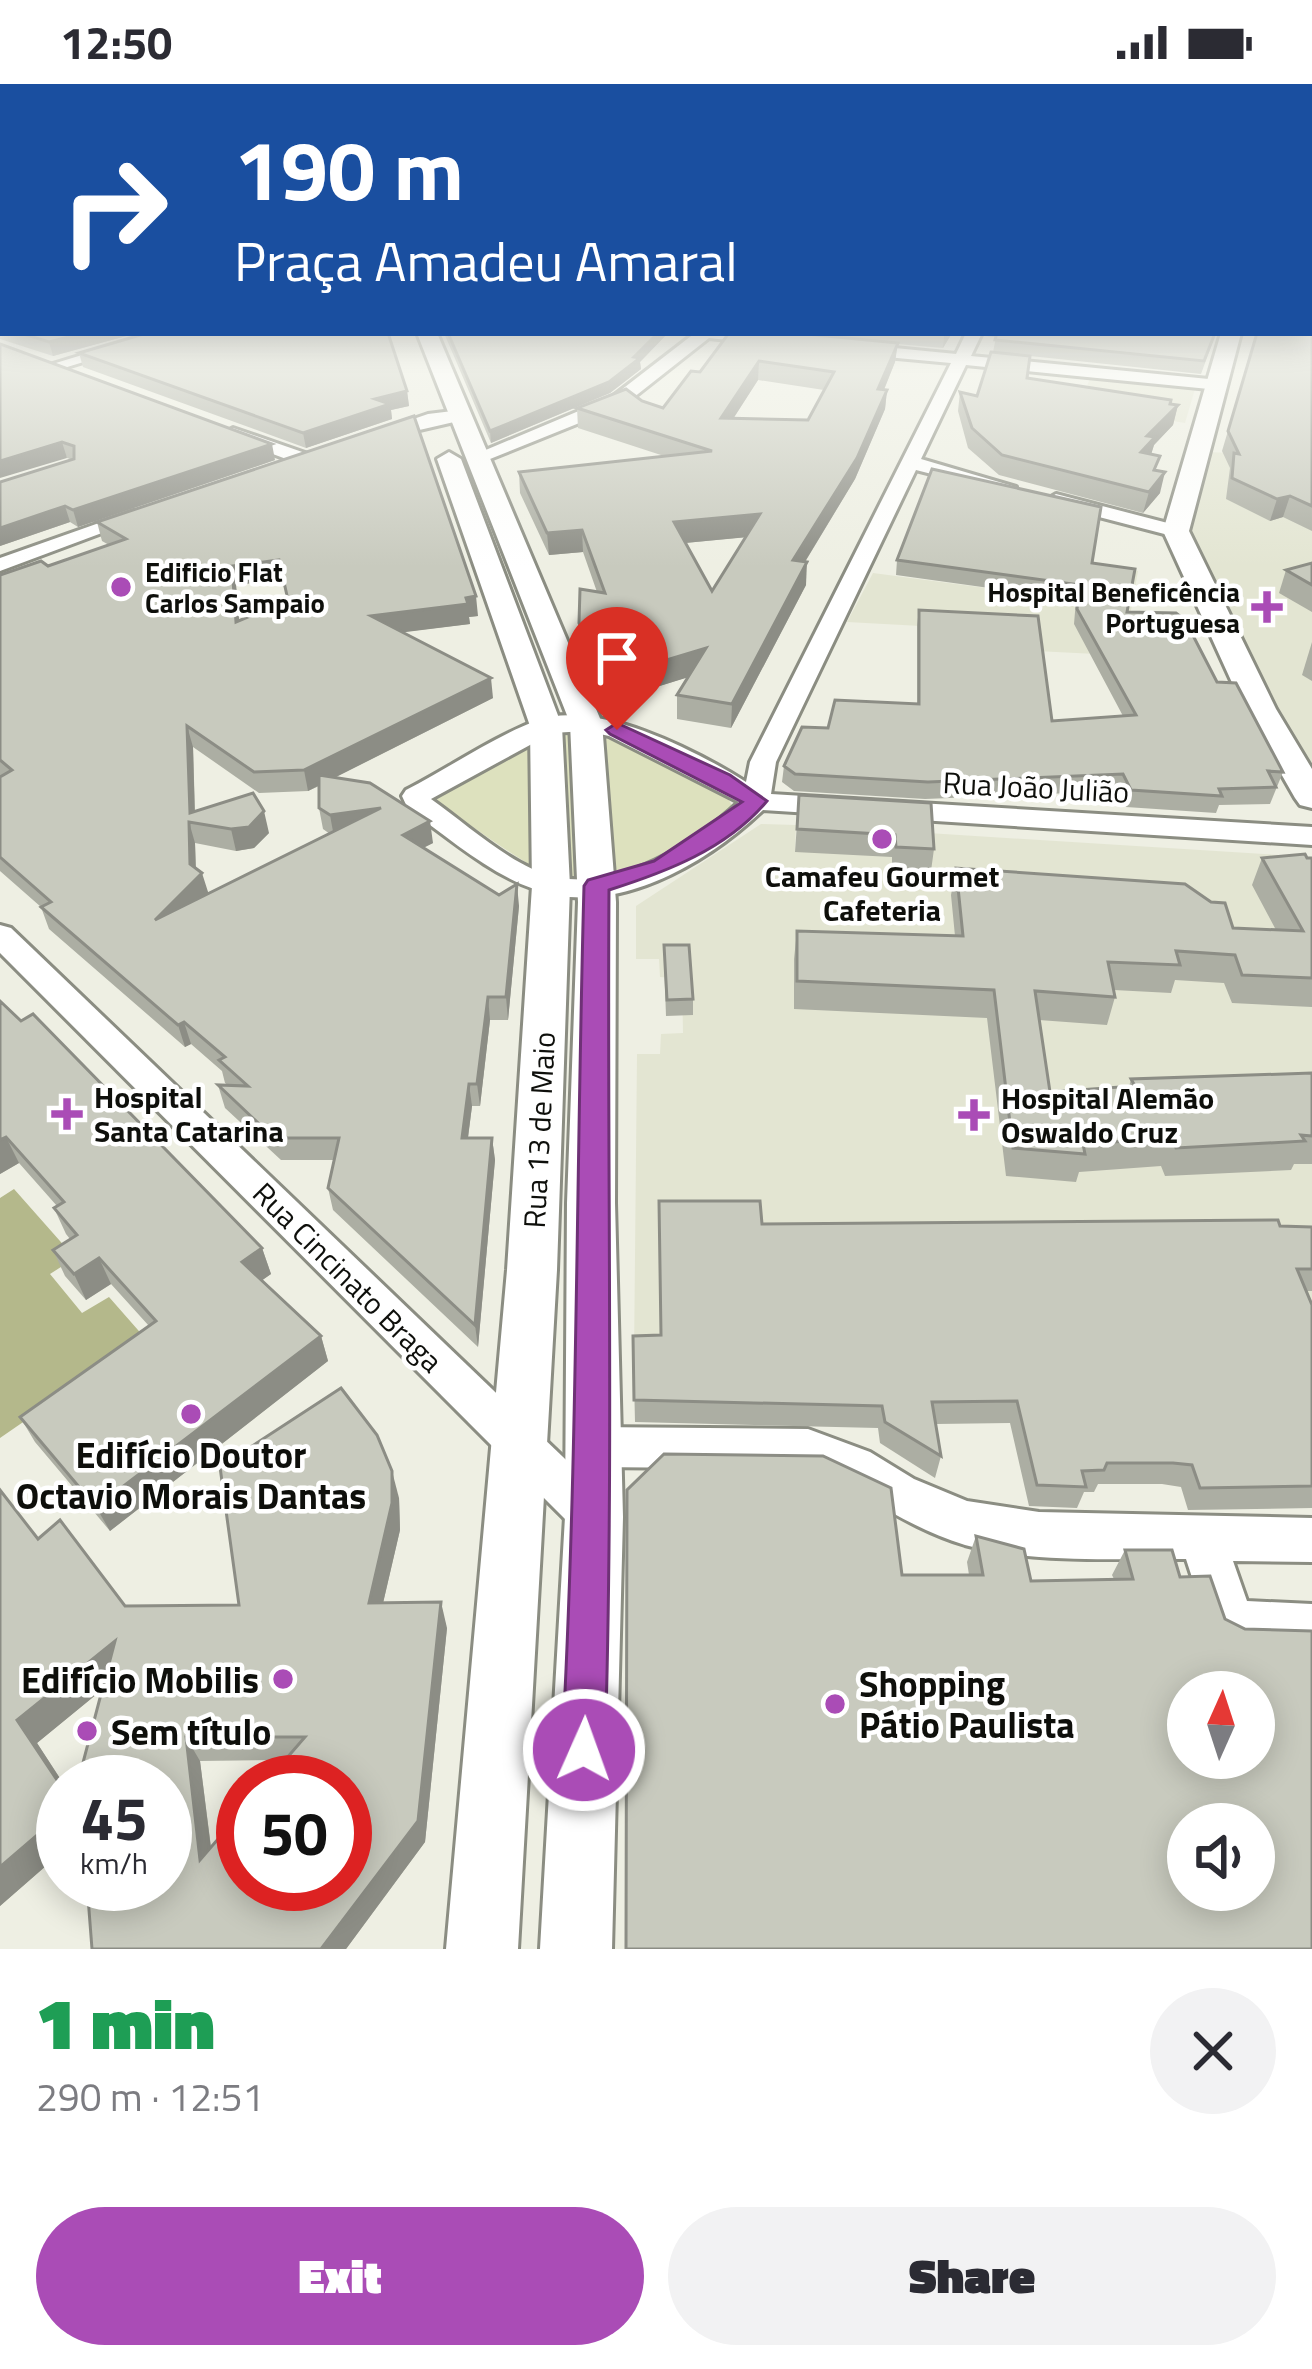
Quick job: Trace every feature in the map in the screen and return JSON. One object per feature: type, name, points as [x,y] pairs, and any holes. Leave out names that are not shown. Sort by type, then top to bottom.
[{"type":"main road","name":"Rua 13 de Maio","points":[[432,393],[546,726],[574,886],[594,1517],[576,1949]]},
{"type":"main road","name":"Rua 13 de Maio","points":[[435,393],[436,403],[478,457],[586,723],[520,1441],[482,1949]]},
{"type":"main road","points":[[1217,393],[1177,531],[1260,709],[1312,798]]},
{"type":"street","points":[[478,457],[628,393]]},
{"type":"street","points":[[756,801],[722,779],[617,730],[586,723],[546,726],[416,796],[418,802],[574,886],[663,866],[732,823],[756,801],[763,762],[946,393]]},
{"type":"street","points":[[362,440],[436,403]]},
{"type":"street","points":[[207,423],[304,459]]},
{"type":"street","points":[[272,470],[327,452]]},
{"type":"street","points":[[913,463],[1177,531]]},
{"type":"street","points":[[0,565],[161,508]]},
{"type":"street","name":"Rua João Julião","points":[[756,801],[1312,836]]},
{"type":"street","name":"Rua Cincinato Braga","points":[[0,935],[594,1517]]},
{"type":"street","points":[[592,1448],[808,1449],[966,1523],[1039,1534],[1312,1540]]},
{"type":"street","points":[[1203,1539],[1230,1625],[1312,1628]]},
{"type":"shaded area","points":[[1085,393],[1194,393],[1185,423],[1080,406]]},
{"type":"shaded area","name":"Hospital Beneficência Portuguesa","points":[[1208,452],[1312,457],[1312,773],[1242,650],[1191,541],[1186,521]]},
{"type":"shaded area","points":[[1022,556],[1138,571],[1128,627],[1116,655],[1036,651],[1032,632],[847,622],[873,573],[1009,591]]},
{"type":"shaded area","name":"Hospital Alemão Oswaldo Cruz","points":[[761,824],[796,825],[795,851],[892,852],[893,869],[928,833],[1312,857],[1312,1354],[634,1358],[637,1054],[660,1054],[661,1034],[683,1033],[682,979],[660,977],[659,959],[636,959],[636,906]]},
{"type":"green space","points":[[591,730],[726,794],[733,808],[727,817],[644,863],[599,878],[576,879],[553,876],[527,863],[427,795],[544,732]]},
{"type":"green space","points":[[14,1189],[75,1258],[50,1274],[82,1313],[109,1297],[145,1338],[0,1438],[0,1198]]},
{"type":"building","points":[[0,393],[133,393],[272,444],[73,510],[65,506],[0,528],[0,482],[74,459],[74,446],[62,442],[0,461]]},
{"type":"building","points":[[191,393],[399,393],[375,399],[390,404],[303,433]]},
{"type":"building","points":[[474,393],[582,393],[490,431]]},
{"type":"building","points":[[616,393],[631,393],[663,408],[674,393],[738,393],[721,418],[808,420],[823,393],[886,393],[857,458],[793,560],[807,562],[732,704],[677,695],[706,648],[650,665],[597,662],[579,623],[580,589],[605,593],[582,530],[547,533],[519,472],[712,451],[577,408]],"holes":[[[760,514],[712,591],[674,522]]]},
{"type":"building","points":[[960,393],[1125,393],[1171,400],[1170,404],[1178,405],[1147,436],[1155,437],[1141,452],[1160,456],[1154,470],[1165,472],[1149,492],[1002,455],[972,428]]},
{"type":"building","points":[[1239,393],[1312,393],[1312,506],[1290,496],[1277,499],[1232,478],[1234,453],[1239,454],[1228,431]]},
{"type":"building","points":[[414,416],[476,596],[466,598],[468,604],[371,616],[491,678],[304,770],[254,772],[187,726],[190,813],[253,793],[264,811],[249,827],[189,822],[190,864],[202,873],[155,920],[381,808],[330,815],[319,808],[319,775],[370,783],[430,821],[403,835],[499,895],[517,884],[506,997],[488,997],[477,1084],[469,1084],[462,1138],[492,1138],[475,1325],[328,1188],[339,1138],[274,1138],[218,1085],[248,1086],[219,1060],[225,1057],[184,1022],[178,1025],[41,907],[51,902],[0,857],[0,777],[12,770],[0,760],[0,575],[41,561],[48,566],[126,539],[97,522]],"holes":[[[279,560],[288,600],[236,622],[232,566]]]},
{"type":"building","points":[[932,469],[1101,507],[1092,563],[1135,569],[1127,612],[1176,613],[1185,620],[1217,682],[1236,683],[1283,772],[1268,771],[1276,787],[1219,789],[1222,796],[1131,790],[1123,774],[928,782],[795,774],[784,766],[802,727],[828,728],[835,700],[919,704],[919,610],[1038,616],[1052,721],[1136,715],[1077,609],[1080,585],[897,560]]},
{"type":"building","points":[[1312,563],[1312,585],[1286,570]]},
{"type":"building","points":[[799,795],[931,803],[934,849],[896,847],[895,835],[797,829]]},
{"type":"building","points":[[1305,854],[1312,858],[1312,978],[1242,975],[1235,955],[1176,951],[1180,965],[1108,962],[1115,997],[1035,991],[1050,1092],[1135,1086],[1131,1079],[1312,1073],[1312,1136],[1301,1135],[1305,1141],[1176,1148],[1172,1138],[1083,1144],[1085,1154],[1013,1148],[994,990],[797,981],[797,931],[963,936],[956,868],[1185,884],[1211,902],[1225,903],[1233,928],[1303,931],[1262,858]]},
{"type":"building","points":[[664,945],[689,945],[693,999],[667,1000]]},
{"type":"building","name":"Hospital Santa Catarina","points":[[0,1001],[21,1021],[33,1014],[262,1248],[242,1262],[321,1336],[96,1507],[20,1417],[156,1321],[99,1258],[74,1274],[53,1250],[77,1235],[54,1208],[64,1202],[6,1137],[0,1140]]},
{"type":"building","points":[[659,1201],[760,1201],[762,1224],[1278,1220],[1280,1226],[1312,1227],[1312,1269],[1297,1269],[1312,1305],[1312,1486],[1200,1488],[1192,1465],[1173,1463],[1107,1463],[1104,1470],[1082,1471],[1086,1487],[1037,1485],[1017,1401],[932,1402],[941,1456],[885,1422],[882,1406],[634,1400],[633,1336],[661,1335]]},
{"type":"building","points":[[341,1388],[377,1435],[392,1471],[392,1503],[369,1603],[441,1602],[418,1821],[372,1882],[372,1755],[289,1755],[305,1737],[186,1737],[188,1755],[85,1755],[115,1641],[17,1720],[40,1755],[36,1755],[36,1836],[0,1867],[0,1490],[38,1539],[60,1520],[125,1606],[239,1605],[220,1467]]},
{"type":"building","name":"Shopping Pátio Paulista","points":[[664,1454],[823,1456],[891,1488],[902,1575],[983,1575],[976,1536],[1024,1549],[1031,1581],[1133,1579],[1125,1550],[1172,1550],[1180,1577],[1210,1576],[1225,1619],[1245,1629],[1312,1631],[1312,1949],[626,1949],[627,1490]]},
{"type":"building","points":[[192,1790],[200,1860],[216,1841],[216,1911],[350,1911],[321,1949],[92,1949],[89,1911],[192,1911]]},
{"type":"place","name":"Edificio Flat Carlos Sampaio","points":[[121,587]]},
{"type":"place","name":"Hospital Beneficência Portuguesa","points":[[1267,607]]},
{"type":"place","name":"Camafeu Gourmet Cafeteria","points":[[882,839]]},
{"type":"place","name":"Hospital Santa Catarina","points":[[67,1114]]},
{"type":"place","name":"Hospital Alemão Oswaldo Cruz","points":[[974,1115]]},
{"type":"place","name":"Edifício Doutor Octavio Morais Dantas","points":[[191,1414]]},
{"type":"place","name":"Edifício Mobilis","points":[[283,1679]]},
{"type":"place","name":"Shopping Pátio Paulista","points":[[835,1704]]},
{"type":"place","name":"Sem título","points":[[87,1731]]},
{"type":"route","points":[[584,1750],[594,1517],[591,1203],[596,886],[663,866],[732,823],[756,801],[722,779],[617,730]]}]
